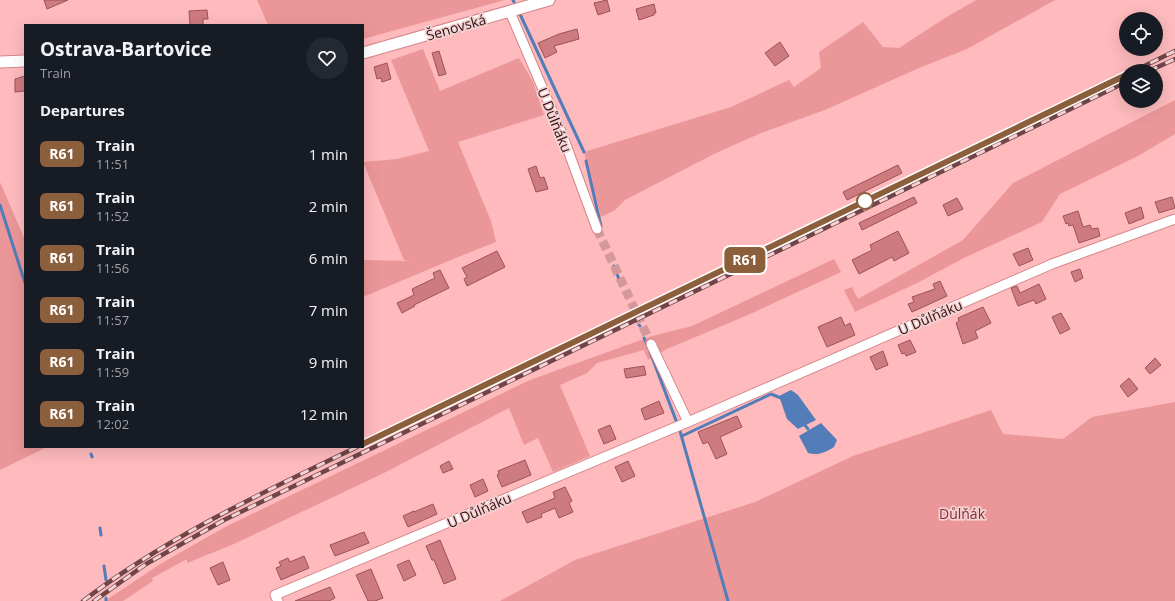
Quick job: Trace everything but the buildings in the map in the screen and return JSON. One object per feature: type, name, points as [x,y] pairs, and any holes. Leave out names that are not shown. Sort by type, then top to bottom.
[{"type":"street","name":"Šenovská","points":[[364,53],[549,0]]},
{"type":"street","name":"U Důlňáku","points":[[510,12],[562,134],[597,229]]},
{"type":"street","points":[[0,62],[24,61]]},
{"type":"street","name":"U Důlňáku","points":[[278,601],[275,595],[688,422],[1052,264],[1175,219]]},
{"type":"street","points":[[651,344],[688,422]]},
{"type":"green space","points":[[257,0],[505,0],[364,39],[364,24],[268,24]]},
{"type":"green space","points":[[976,0],[1055,0],[967,49],[919,68],[825,110],[761,133],[714,154],[625,200],[615,210],[601,217],[584,152],[731,107],[789,80],[794,87],[821,68],[819,52],[863,22],[883,47],[899,48]]},
{"type":"green space","points":[[423,49],[440,91],[519,58],[533,82],[544,115],[458,142],[491,221],[496,242],[364,297],[364,260],[410,261],[404,260],[364,162],[397,159],[429,151],[391,60]]},
{"type":"green space","points":[[1175,100],[1175,134],[1136,157],[1060,194],[1042,222],[964,258],[917,283],[855,312],[844,290],[852,287],[858,299],[963,240],[1013,183],[1159,108],[1163,108],[1163,106]]},
{"type":"green space","points":[[0,182],[24,238],[24,448],[45,448],[0,470]]},
{"type":"green space","points":[[834,259],[841,272],[748,315],[667,349],[648,360],[644,350],[597,363],[587,373],[560,385],[590,456],[553,472],[538,438],[524,445],[509,408],[384,473],[234,544],[187,563],[187,559],[152,578],[153,581],[123,601],[105,601],[162,563],[225,527],[530,380],[652,336],[692,326]]},
{"type":"green space","name":"Důlňák","points":[[1175,402],[1175,601],[500,601],[575,560],[755,502],[853,456],[991,410],[1003,434],[1063,439],[1092,417]]},
{"type":"water","points":[[791,390],[798,395],[816,420],[798,429],[787,419],[779,396]]},
{"type":"water","points":[[821,423],[837,440],[834,447],[822,453],[808,453],[799,436]]},
{"type":"waterway","points":[[519,12],[584,152]]},
{"type":"waterway","points":[[586,161],[601,226]]},
{"type":"waterway","points":[[0,205],[24,280]]},
{"type":"waterway","points":[[614,266],[620,282]]},
{"type":"waterway","points":[[644,338],[648,347]]},
{"type":"waterway","points":[[650,352],[677,423]]},
{"type":"waterway","points":[[682,436],[771,394],[781,398]]},
{"type":"waterway","points":[[803,423],[808,429]]},
{"type":"waterway","points":[[680,431],[728,601]]},
{"type":"waterway","points":[[100,528],[101,535]]},
{"type":"waterway","points":[[104,566],[106,580]]},
{"type":"tunnel","points":[[597,229],[651,344]]},
{"type":"railway","points":[[1148,64],[1175,51]]},
{"type":"railway","points":[[1163,65],[1175,59]]},
{"type":"railway","points":[[364,444],[1119,78]]},
{"type":"railway","points":[[94,601],[146,564],[224,520],[1119,85]]},
{"type":"railway","points":[[83,601],[148,556],[182,536],[286,481],[355,448]]},
{"type":"train","name":"R61","points":[[364,444],[1119,78]]}]
